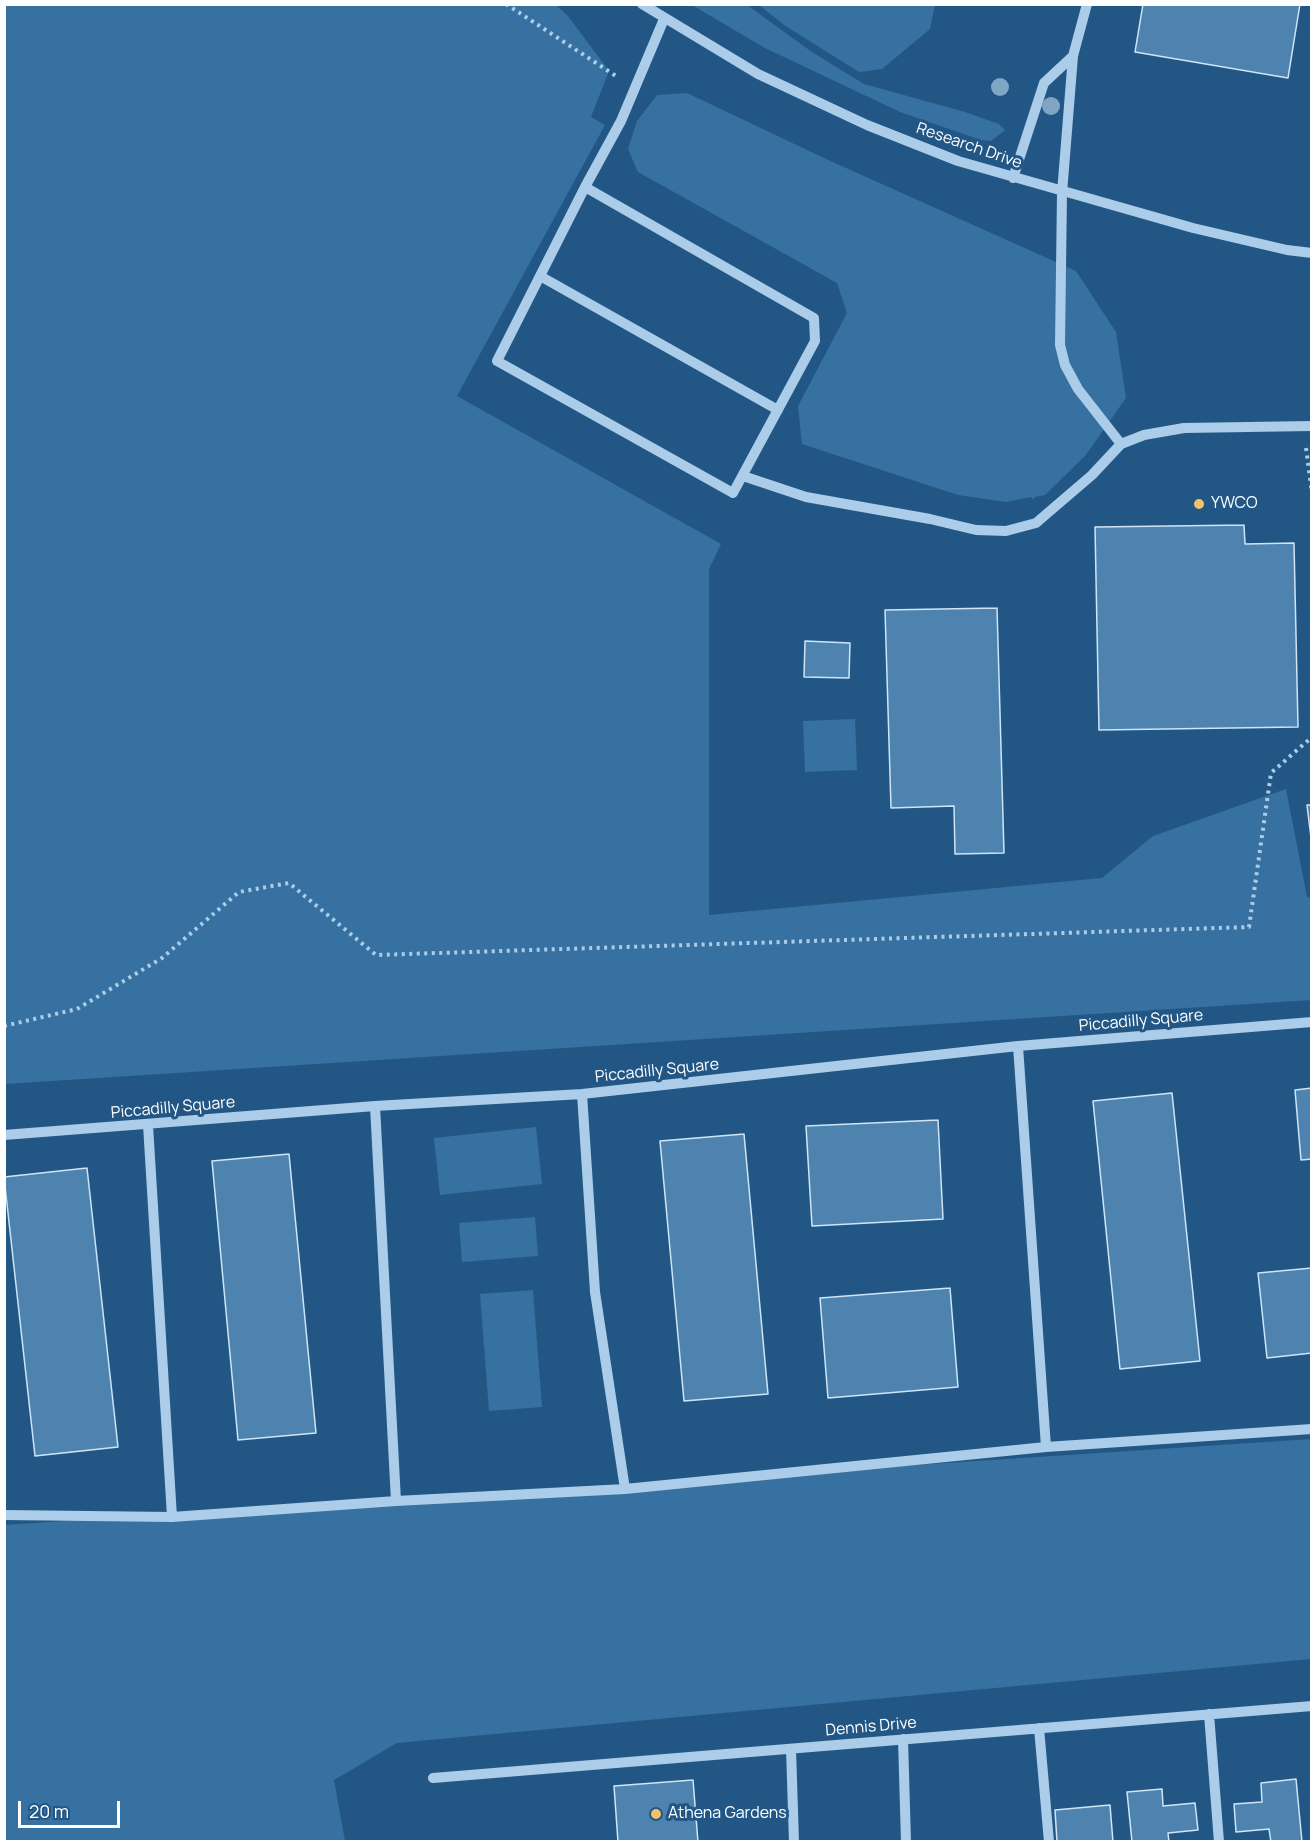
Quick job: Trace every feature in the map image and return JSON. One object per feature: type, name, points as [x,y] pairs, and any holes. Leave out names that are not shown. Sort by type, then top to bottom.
[{"type":"street","name":"Research Drive","points":[[642,4],[758,74],[867,125],[958,161],[1062,193],[1204,231],[1287,250],[1311,253]]},
{"type":"street","points":[[1087,4],[1073,56],[1062,193],[1060,345],[1065,365],[1078,390],[1121,444]]},
{"type":"street","points":[[585,187],[814,318],[815,341],[733,493],[497,361],[585,187],[621,121],[664,19]]},
{"type":"street","points":[[1013,178],[1044,83],[1073,56]]},
{"type":"street","points":[[540,276],[778,410]]},
{"type":"street","points":[[743,476],[806,497],[930,519],[976,530],[1006,531],[1036,523],[1092,475],[1121,444],[1144,435],[1184,428],[1307,426]]},
{"type":"street","name":"Piccadilly Square","points":[[4,1134],[148,1125],[375,1106],[582,1094],[1018,1046],[1311,1022]]},
{"type":"street","points":[[1018,1046],[1046,1447]]},
{"type":"street","points":[[582,1094],[595,1292],[625,1489]]},
{"type":"street","points":[[375,1106],[396,1501]]},
{"type":"street","points":[[148,1125],[172,1517]]},
{"type":"street","points":[[4,1515],[172,1517],[396,1501],[625,1489],[1046,1447],[1311,1430]]},
{"type":"street","name":"Dennis Drive","points":[[433,1778],[1311,1706]]},
{"type":"street","points":[[1209,1714],[1219,1842]]},
{"type":"street","points":[[1039,1728],[1049,1842]]},
{"type":"street","points":[[903,1739],[906,1842]]},
{"type":"street","points":[[791,1749],[794,1842]]},
{"type":"path","points":[[506,4],[635,87]]},
{"type":"path","points":[[1307,426],[1311,494]]},
{"type":"path","points":[[4,1026],[77,1009],[162,958],[239,892],[289,883],[376,955],[1249,927],[1271,773],[1311,737]]},
{"type":"shaded area","points":[[5,5],[556,5],[568,16],[609,71],[591,117],[605,125],[457,396],[721,544],[709,569],[709,915],[1102,878],[1153,836],[1286,789],[1307,897],[1311,898],[1311,1000],[5,1084]]},
{"type":"shaded area","points":[[692,5],[747,5],[812,52],[864,84],[965,112],[999,124],[1005,130],[991,141],[981,140],[900,112],[765,48]]},
{"type":"shaded area","points":[[759,5],[935,5],[930,29],[882,69],[859,72],[784,25]]},
{"type":"shaded area","points":[[687,93],[826,159],[1076,271],[1116,332],[1126,398],[1085,456],[1045,495],[1034,497],[1034,500],[1031,497],[1006,502],[958,495],[802,444],[798,406],[847,313],[837,283],[638,172],[628,149],[637,121],[657,95]]},
{"type":"shaded area","points":[[855,719],[857,770],[805,772],[803,721]]},
{"type":"shaded area","points":[[536,1127],[542,1184],[440,1195],[434,1138]]},
{"type":"shaded area","points":[[535,1217],[538,1256],[462,1262],[459,1223]]},
{"type":"shaded area","points":[[533,1290],[542,1407],[489,1411],[480,1294]]},
{"type":"shaded area","points":[[1311,1439],[1311,1659],[397,1743],[334,1780],[345,1841],[5,1841],[4,1525]]},
{"type":"building","points":[[1143,4],[1300,4],[1288,78],[1135,52]]},
{"type":"building","points":[[1244,525],[1245,544],[1294,543],[1298,727],[1099,730],[1095,527]]},
{"type":"building","points":[[997,608],[1004,853],[955,854],[954,806],[891,808],[885,610]]},
{"type":"building","points":[[805,641],[850,643],[849,678],[804,677]]},
{"type":"building","points":[[1307,805],[1312,805],[1312,846]]},
{"type":"building","points":[[1312,1088],[1312,1159],[1301,1160],[1295,1090]]},
{"type":"building","points":[[1172,1093],[1200,1361],[1120,1369],[1093,1101]]},
{"type":"building","points":[[938,1120],[943,1219],[812,1226],[806,1126]]},
{"type":"building","points":[[744,1134],[768,1394],[684,1401],[660,1141]]},
{"type":"building","points":[[289,1154],[316,1433],[238,1440],[212,1161]]},
{"type":"building","points":[[87,1168],[118,1447],[35,1456],[4,1177]]},
{"type":"building","points":[[1312,1268],[1312,1353],[1267,1358],[1258,1273]]},
{"type":"building","points":[[950,1288],[958,1387],[828,1398],[820,1298]]},
{"type":"building","points":[[1296,1779],[1302,1842],[1271,1842],[1269,1829],[1236,1832],[1234,1804],[1262,1802],[1261,1783]]},
{"type":"building","name":"Athena Gardens","points":[[693,1780],[698,1842],[618,1842],[614,1786]]},
{"type":"building","points":[[1162,1789],[1163,1806],[1195,1803],[1198,1830],[1168,1833],[1169,1842],[1132,1842],[1127,1792]]},
{"type":"building","points":[[1110,1805],[1113,1842],[1057,1842],[1055,1810]]},
{"type":"place","name":"YWCO","points":[[1199,504]]},
{"type":"place","name":"Athena Gardens","points":[[656,1814]]}]
